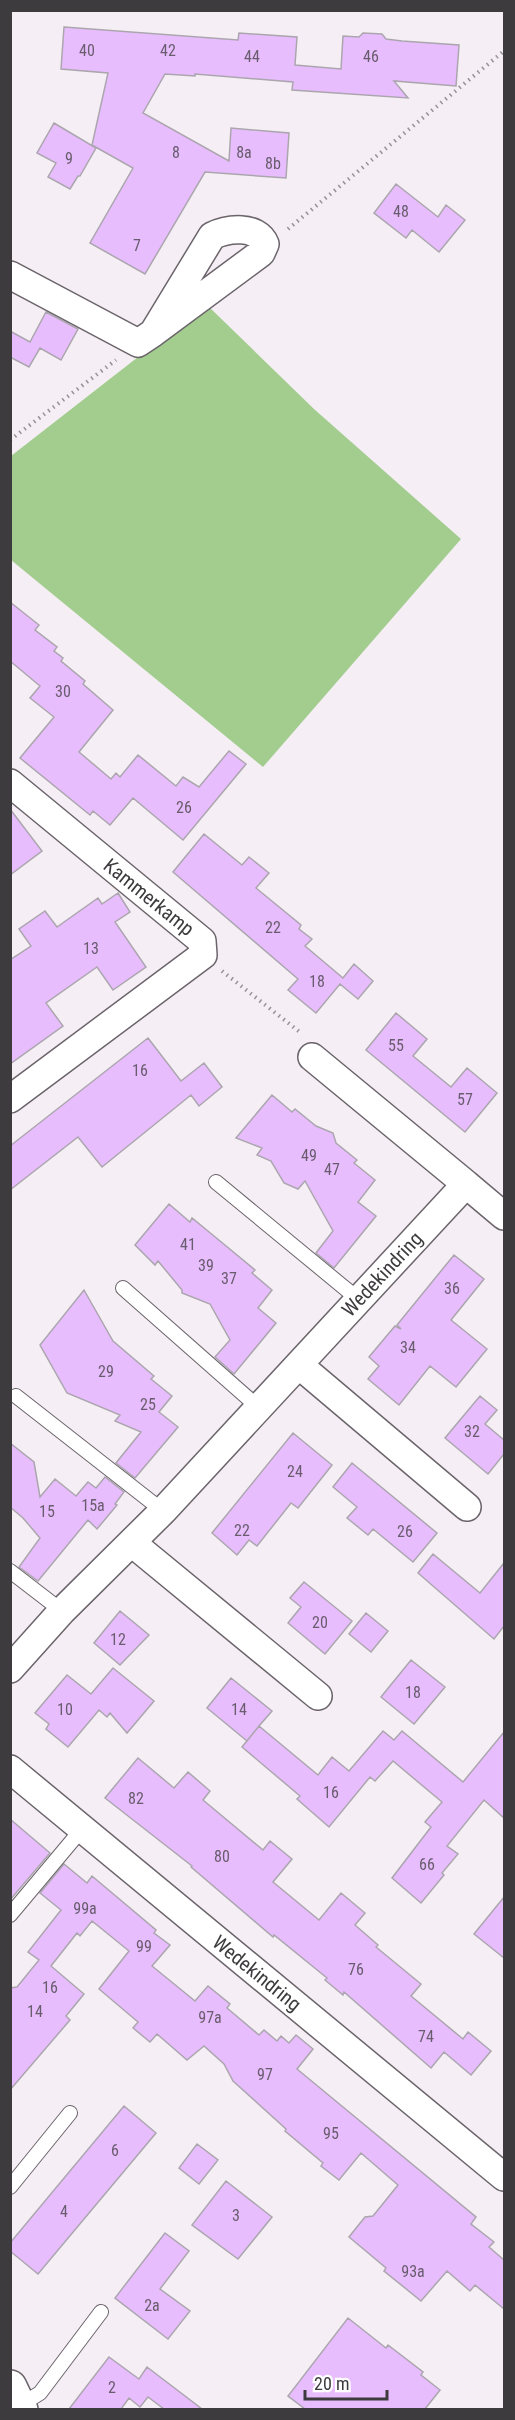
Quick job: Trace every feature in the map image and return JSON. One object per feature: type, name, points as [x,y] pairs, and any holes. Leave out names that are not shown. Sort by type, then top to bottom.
[{"type":"street","points":[[224,230],[255,232],[262,236],[265,244],[261,252],[146,338],[213,236],[224,230]]},
{"type":"street","points":[[10,275],[146,338]]},
{"type":"street","name":"Kammerkamp","points":[[10,1099],[203,955],[202,941],[14,792]]},
{"type":"street","points":[[312,1057],[504,1215]]},
{"type":"street","name":"Wedekindring","points":[[10,1669],[62,1611],[163,1511],[466,1184]]},
{"type":"street","points":[[299,1365],[467,1507]]},
{"type":"street","points":[[132,1543],[318,1696]]},
{"type":"street","name":"Wedekindring","points":[[10,1769],[504,2176]]},
{"type":"lane","points":[[216,1182],[358,1299]]},
{"type":"lane","points":[[123,1287],[258,1407]]},
{"type":"lane","points":[[16,1396],[163,1511]]},
{"type":"lane","points":[[10,1571],[62,1611]]},
{"type":"lane","points":[[10,1915],[82,1829]]},
{"type":"lane","points":[[10,2187],[70,2114]]},
{"type":"lane","points":[[17,2401],[40,2393],[101,2312]]},
{"type":"path","points":[[265,244],[291,227],[504,51]]},
{"type":"path","points":[[10,440],[146,338]]},
{"type":"path","points":[[203,955],[303,1034],[312,1057]]},
{"type":"green space","points":[[206,304],[314,409],[461,539],[263,767],[11,560],[11,456]]},
{"type":"building","points":[[64,27],[238,40],[239,33],[297,37],[295,65],[341,69],[343,36],[359,37],[363,33],[382,34],[386,39],[459,45],[456,86],[394,81],[408,98],[292,90],[293,82],[195,74],[195,76],[165,74],[143,113],[229,161],[231,128],[289,133],[286,178],[205,172],[145,274],[90,243],[133,168],[92,145],[108,73],[61,69]]},
{"type":"building","points":[[54,123],[96,148],[70,189],[48,177],[56,163],[37,153]]},
{"type":"building","points":[[396,184],[438,217],[446,205],[465,220],[439,252],[412,230],[406,238],[374,213]]},
{"type":"building","points":[[46,312],[78,329],[61,360],[40,348],[29,367],[10,357],[10,331],[30,342]]},
{"type":"building","points":[[10,602],[39,625],[35,630],[57,647],[54,651],[63,658],[61,661],[85,681],[83,684],[113,710],[79,752],[111,779],[116,773],[120,777],[138,755],[176,786],[183,777],[199,787],[229,751],[246,764],[183,840],[133,798],[110,825],[93,811],[90,815],[20,758],[54,717],[30,698],[40,686],[10,661]]},
{"type":"building","points":[[10,809],[42,851],[10,875]]},
{"type":"building","points":[[204,834],[242,865],[249,857],[269,873],[256,888],[301,925],[299,929],[312,939],[305,946],[343,978],[354,964],[373,981],[358,999],[340,984],[316,1013],[288,990],[298,979],[173,872]]},
{"type":"building","points":[[118,893],[130,912],[115,922],[146,967],[113,990],[97,967],[46,1003],[63,1026],[10,1064],[10,960],[31,946],[19,929],[45,911],[57,927],[98,898],[102,904]]},
{"type":"building","points":[[396,1013],[427,1039],[413,1056],[451,1087],[467,1068],[497,1093],[465,1132],[366,1050]]},
{"type":"building","points":[[148,1038],[181,1081],[204,1063],[222,1087],[199,1106],[191,1095],[102,1167],[78,1137],[10,1190],[10,1146]]},
{"type":"building","points":[[272,1095],[292,1112],[295,1109],[316,1126],[333,1133],[336,1143],[357,1160],[354,1163],[375,1180],[358,1202],[376,1216],[334,1268],[316,1253],[333,1231],[305,1181],[298,1189],[284,1183],[271,1161],[257,1155],[262,1148],[236,1138]]},
{"type":"building","points":[[169,1204],[190,1222],[192,1218],[255,1270],[252,1273],[272,1290],[258,1308],[276,1323],[234,1374],[215,1357],[230,1340],[210,1304],[182,1293],[158,1261],[155,1265],[135,1245]]},
{"type":"building","points":[[454,1255],[484,1279],[451,1320],[487,1349],[456,1387],[430,1366],[399,1405],[368,1379],[379,1366],[369,1357],[395,1326],[401,1329],[397,1325]]},
{"type":"building","points":[[84,1290],[113,1341],[154,1376],[151,1379],[172,1396],[159,1412],[178,1427],[135,1478],[116,1463],[141,1432],[115,1421],[120,1415],[67,1393],[40,1345]]},
{"type":"building","points":[[480,1396],[497,1410],[485,1424],[504,1440],[504,1454],[488,1474],[445,1438]]},
{"type":"building","points":[[293,1433],[332,1465],[298,1508],[291,1503],[257,1546],[249,1540],[237,1555],[212,1533]]},
{"type":"building","points":[[10,1443],[34,1462],[40,1497],[55,1479],[76,1496],[88,1482],[96,1488],[105,1477],[124,1492],[115,1504],[117,1505],[97,1529],[88,1520],[38,1581],[19,1567],[40,1538],[10,1507]]},
{"type":"building","points":[[352,1463],[437,1533],[413,1562],[373,1529],[368,1535],[347,1518],[357,1507],[333,1487]]},
{"type":"building","points":[[433,1554],[480,1593],[504,1563],[504,1626],[494,1639],[418,1573]]},
{"type":"building","points":[[304,1582],[352,1621],[325,1654],[288,1623],[301,1607],[290,1598]]},
{"type":"building","points":[[120,1611],[149,1635],[120,1665],[94,1643]]},
{"type":"building","points":[[366,1613],[388,1631],[371,1652],[349,1634]]},
{"type":"building","points":[[411,1660],[445,1687],[414,1724],[381,1697]]},
{"type":"building","points":[[113,1668],[154,1701],[127,1733],[110,1713],[107,1717],[99,1710],[68,1747],[46,1729],[49,1724],[35,1713],[67,1675],[91,1694]]},
{"type":"building","points":[[231,1678],[272,1711],[259,1726],[318,1775],[332,1757],[349,1771],[383,1731],[394,1740],[402,1731],[463,1782],[504,1732],[504,1818],[484,1800],[447,1846],[458,1854],[421,1903],[392,1878],[431,1827],[425,1822],[442,1802],[393,1761],[375,1781],[370,1777],[329,1827],[297,1799],[300,1796],[242,1747],[247,1741],[207,1708]]},
{"type":"building","points":[[138,1758],[174,1788],[188,1772],[210,1791],[203,1800],[263,1850],[270,1841],[292,1859],[273,1882],[319,1920],[341,1893],[365,1913],[355,1925],[378,1945],[376,1947],[421,1984],[411,1996],[463,2039],[468,2032],[491,2051],[471,2075],[444,2052],[431,2068],[344,1992],[343,1995],[325,1980],[327,1978],[274,1935],[273,1937],[192,1866],[105,1798]]},
{"type":"building","points":[[10,1819],[50,1853],[10,1900]]},
{"type":"building","points":[[64,1864],[87,1883],[92,1876],[156,1930],[154,1933],[170,1945],[152,1966],[195,2001],[208,1986],[230,2004],[227,2008],[259,2035],[264,2030],[277,2041],[281,2036],[289,2043],[296,2035],[313,2049],[297,2069],[476,2217],[471,2224],[494,2242],[489,2247],[504,2260],[504,2309],[475,2285],[470,2291],[447,2271],[421,2301],[384,2271],[386,2268],[349,2237],[365,2217],[373,2216],[398,2185],[361,2153],[339,2180],[321,2166],[323,2163],[285,2131],[286,2129],[233,2081],[224,2064],[204,2046],[187,2060],[157,2034],[150,2042],[133,2028],[138,2022],[99,1989],[129,1951],[92,1921],[80,1936],[77,1933],[51,1966],[84,1994],[66,2016],[70,2020],[10,2090],[10,1988],[17,1987],[39,1960],[28,1952],[61,1910],[40,1893]]},
{"type":"building","points":[[504,1897],[504,1958],[474,1934]]},
{"type":"building","points":[[124,2106],[156,2133],[38,2274],[10,2251],[10,2243]]},
{"type":"building","points":[[197,2144],[218,2160],[199,2184],[179,2168]]},
{"type":"building","points":[[226,2181],[272,2217],[238,2259],[192,2225]]},
{"type":"building","points":[[165,2233],[189,2251],[160,2289],[190,2311],[168,2339],[115,2298]]},
{"type":"building","points":[[348,2318],[386,2348],[388,2345],[423,2372],[421,2375],[440,2390],[425,2409],[305,2409],[288,2396]]},
{"type":"building","points":[[109,2357],[139,2379],[147,2367],[202,2409],[164,2409],[148,2397],[140,2407],[129,2398],[121,2409],[69,2409]]}]
